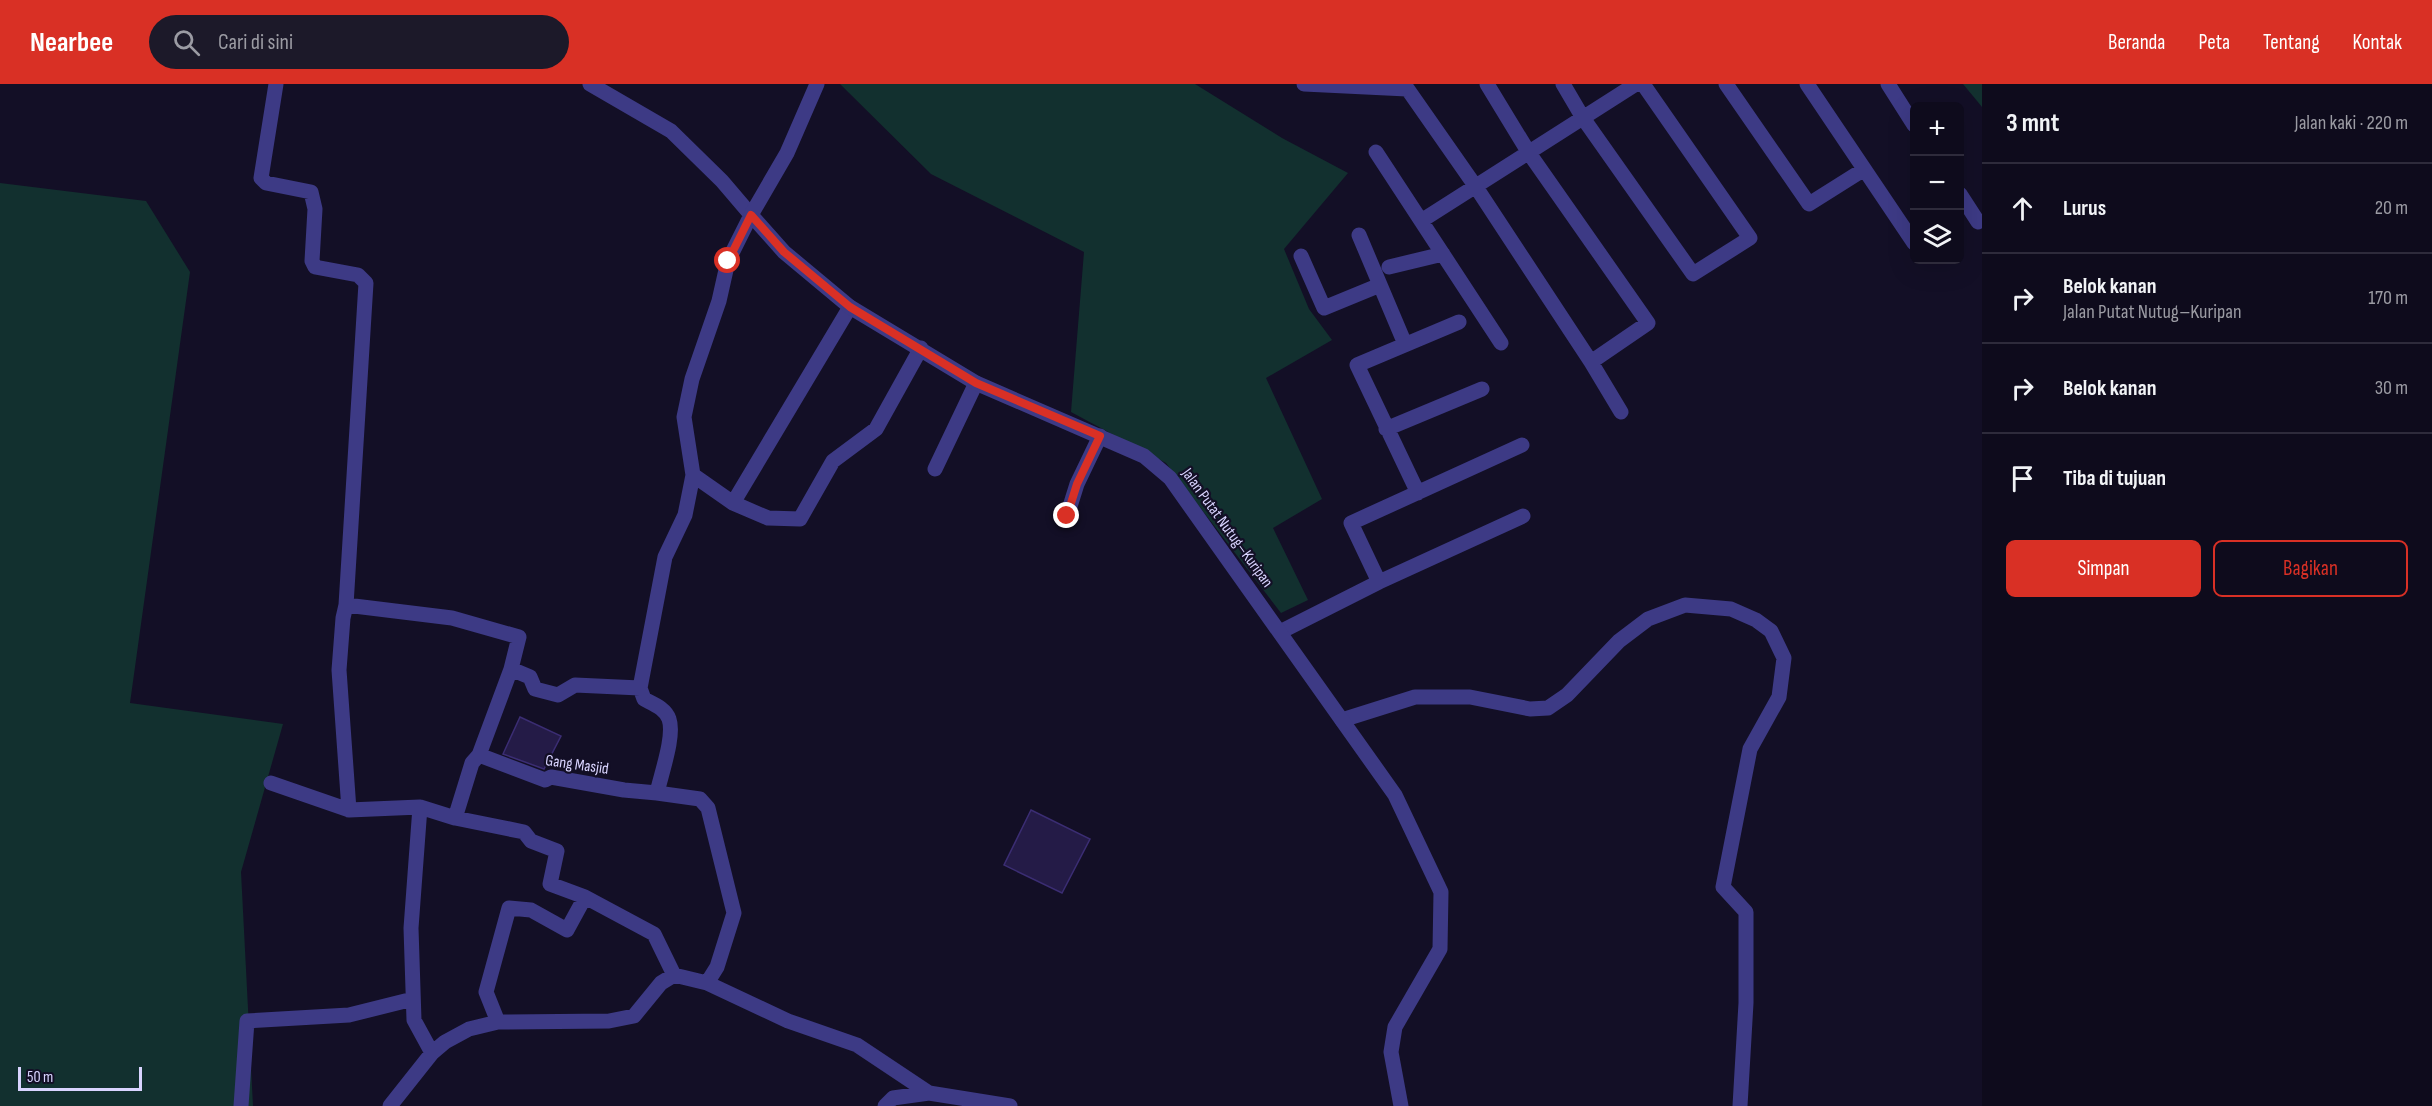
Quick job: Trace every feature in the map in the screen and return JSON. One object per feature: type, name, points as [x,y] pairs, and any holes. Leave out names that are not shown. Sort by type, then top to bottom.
[{"type":"street","points":[[276,84],[261,177],[266,183],[311,192],[315,209],[312,261],[315,267],[358,275],[366,283],[346,604],[339,670],[350,810]]},
{"type":"street","name":"Jalan Putat Nutug–Kuripan","points":[[590,84],[671,131],[722,181],[784,252],[850,307],[976,383],[1144,456],[1170,478],[1395,795],[1441,892],[1440,949],[1395,1028],[1391,1052],[1401,1106]]},
{"type":"street","points":[[657,793],[670,737],[669,719],[662,709],[644,699],[640,688],[664,557],[685,514],[693,476],[684,417],[692,378],[719,301],[728,261],[751,215],[787,153],[818,84]]},
{"type":"street","points":[[1311,84],[1405,86],[1476,187],[1591,362],[1621,412]]},
{"type":"street","points":[[1487,84],[1529,153],[1648,323],[1591,362]]},
{"type":"street","points":[[1563,84],[1583,118],[1694,274],[1750,238],[1643,84]]},
{"type":"street","points":[[1421,221],[1636,84]]},
{"type":"street","points":[[1726,84],[1809,204],[1863,170]]},
{"type":"street","points":[[1807,84],[1910,237]]},
{"type":"street","points":[[1888,84],[1910,119]]},
{"type":"street","points":[[1376,152],[1501,343]]},
{"type":"street","points":[[1964,201],[1978,222]]},
{"type":"street","points":[[1359,234],[1405,344]]},
{"type":"street","points":[[1389,267],[1443,254]]},
{"type":"street","points":[[1301,256],[1324,308],[1380,285]]},
{"type":"street","points":[[733,503],[850,307]]},
{"type":"street","points":[[1418,493],[1357,365],[1459,321]]},
{"type":"street","points":[[693,476],[733,503],[768,518],[800,519],[833,460],[876,429],[921,348]]},
{"type":"street","points":[[935,469],[976,383]]},
{"type":"street","points":[[1386,429],[1482,389]]},
{"type":"street","points":[[1067,516],[1077,484],[1100,436]]},
{"type":"street","points":[[1379,582],[1351,523],[1522,445]]},
{"type":"street","points":[[1280,632],[1379,582],[1523,516]]},
{"type":"street","points":[[346,604],[452,618],[519,637],[511,669],[479,755],[472,763],[455,818]]},
{"type":"street","points":[[1342,720],[1415,697],[1470,697],[1530,710],[1548,708],[1566,695],[1619,641],[1648,619],[1685,605],[1731,609],[1756,620],[1771,631],[1784,658],[1779,697],[1750,749],[1724,887],[1746,912],[1746,1004],[1740,1106]]},
{"type":"street","points":[[511,669],[530,677],[535,688],[558,695],[575,685],[640,688]]},
{"type":"street","name":"Gang Masjid","points":[[479,755],[545,780],[551,777],[699,800],[708,808],[734,913],[717,967],[707,983]]},
{"type":"street","points":[[271,783],[350,810],[420,807],[455,818],[524,832],[531,841],[557,851],[550,884],[585,897],[654,934],[674,975]]},
{"type":"street","points":[[420,807],[411,928],[414,1020],[432,1053]]},
{"type":"street","points":[[498,1022],[486,992],[509,908],[531,910],[567,930],[585,897]]},
{"type":"street","points":[[390,1106],[432,1053],[445,1042],[469,1029],[498,1022],[609,1021],[634,1016],[661,983],[674,975],[707,983],[788,1021],[856,1045],[929,1093]]},
{"type":"street","points":[[241,1106],[247,1021],[349,1015],[413,999]]},
{"type":"street","points":[[885,1106],[893,1098],[929,1093],[1010,1106]]},
{"type":"green space","points":[[840,84],[1195,84],[1282,138],[1348,173],[1284,249],[1309,309],[1332,340],[1266,378],[1322,499],[1273,528],[1308,600],[1281,613],[1166,463],[1071,412],[1084,252],[931,174]]},
{"type":"green space","points":[[1963,84],[1982,84],[1982,107]]},
{"type":"green space","points":[[0,183],[146,201],[190,272],[130,703],[283,724],[241,872],[253,1106],[0,1106]]},
{"type":"building","points":[[520,717],[561,736],[544,769],[503,754]]},
{"type":"building","points":[[1031,810],[1090,839],[1062,893],[1004,865]]},
{"type":"route","points":[[728,261],[751,215],[784,252],[850,307],[976,383],[1100,436],[1077,484],[1067,516]]}]
